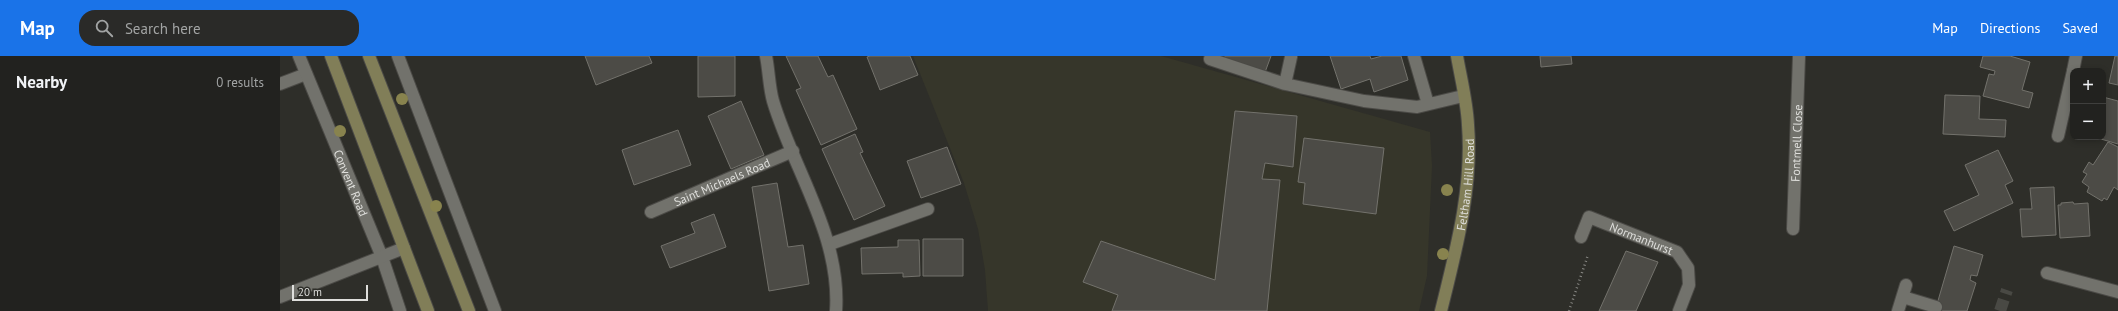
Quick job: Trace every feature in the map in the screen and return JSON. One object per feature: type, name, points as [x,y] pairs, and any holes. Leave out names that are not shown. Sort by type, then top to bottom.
[{"type":"main road","points":[[331,56],[428,311]]},
{"type":"main road","points":[[368,56],[469,311]]},
{"type":"main road","name":"Feltham Hill Road","points":[[1441,311],[1453,261],[1468,182],[1468,124],[1457,56]]},
{"type":"street","name":"Convent Road","points":[[299,56],[382,257],[400,311]]},
{"type":"street","points":[[398,56],[495,311]]},
{"type":"street","points":[[766,56],[773,101],[830,244],[836,311]]},
{"type":"street","points":[[1211,56],[1210,59],[1285,84],[1364,101],[1417,107],[1463,96]]},
{"type":"street","points":[[1414,56],[1428,104]]},
{"type":"street","name":"Fontmell Close","points":[[1793,229],[1799,56]]},
{"type":"street","points":[[2074,68],[2076,56]]},
{"type":"street","points":[[1285,84],[1291,57]]},
{"type":"street","points":[[280,84],[306,74]]},
{"type":"street","points":[[2058,136],[2070,84]]},
{"type":"street","name":"Saint Michaels Road","points":[[651,212],[793,151]]},
{"type":"street","points":[[830,244],[928,209]]},
{"type":"street","name":"Normanhurst","points":[[1581,237],[1589,217],[1676,252],[1688,268],[1689,285],[1679,311]]},
{"type":"street","points":[[280,297],[404,248]]},
{"type":"street","points":[[2047,273],[2118,292]]},
{"type":"street","points":[[1898,311],[1905,291],[1936,307]]},
{"type":"path","points":[[1569,311],[1590,250],[1581,237]]},
{"type":"shaded area","points":[[913,56],[1161,56],[1430,132],[1432,166],[1427,276],[1419,311],[988,311],[985,270],[978,229],[964,183]]},
{"type":"building","points":[[585,56],[649,56],[652,63],[596,85]]},
{"type":"building","points":[[698,56],[735,56],[735,96],[698,97]]},
{"type":"building","points":[[786,56],[818,56],[828,77],[833,75],[857,129],[821,145],[796,90],[801,88]]},
{"type":"building","points":[[910,56],[918,75],[880,90],[867,57]]},
{"type":"building","points":[[1225,56],[1271,56],[1264,75],[1224,60]]},
{"type":"building","points":[[1330,56],[1370,56],[1371,59],[1382,56],[1401,56],[1408,80],[1374,92],[1370,79],[1341,89]]},
{"type":"building","points":[[1540,56],[1571,56],[1572,64],[1541,67]]},
{"type":"building","points":[[1983,56],[2010,56],[2030,62],[2022,90],[2033,93],[2029,108],[1983,96],[1989,74],[1994,75],[1995,71],[1980,67]]},
{"type":"building","points":[[2115,56],[2118,56],[2118,85],[2109,83]]},
{"type":"building","points":[[1945,95],[1980,96],[1979,119],[2006,120],[2005,137],[1943,134]]},
{"type":"building","points":[[2106,98],[2118,101],[2118,144],[2104,140],[2106,140]]},
{"type":"building","points":[[741,101],[764,155],[731,169],[708,116]]},
{"type":"building","points":[[1235,111],[1297,116],[1293,167],[1265,163],[1262,179],[1280,180],[1267,311],[1112,311],[1118,295],[1083,282],[1101,241],[1215,280]]},
{"type":"building","points":[[678,130],[691,165],[634,185],[622,150]]},
{"type":"building","points":[[855,134],[863,152],[860,153],[885,206],[854,220],[822,149]]},
{"type":"building","points":[[1304,138],[1384,148],[1376,214],[1303,204],[1305,183],[1298,182]]},
{"type":"building","points":[[2108,142],[2118,147],[2118,190],[2114,187],[2107,200],[2104,198],[2102,201],[2087,192],[2089,187],[2082,182],[2087,174],[2083,172],[2089,162],[2093,165]]},
{"type":"building","points":[[947,147],[961,184],[921,198],[907,161]]},
{"type":"building","points":[[1998,150],[2013,181],[2005,185],[2013,203],[1954,231],[1944,211],[1979,195],[1965,165]]},
{"type":"building","points":[[777,183],[788,247],[803,245],[809,284],[769,291],[752,187]]},
{"type":"building","points":[[2054,187],[2056,235],[2022,237],[2020,209],[2032,209],[2030,188]]},
{"type":"building","points":[[2073,202],[2074,204],[2088,203],[2090,236],[2060,238],[2058,205],[2061,205],[2061,203]]},
{"type":"building","points":[[714,214],[726,247],[670,268],[661,246],[695,233],[691,223]]},
{"type":"building","points":[[923,239],[963,239],[963,276],[923,276]]},
{"type":"building","points":[[898,240],[919,240],[920,276],[903,277],[903,273],[862,274],[861,248],[898,247]]},
{"type":"building","points":[[1954,246],[1983,255],[1977,276],[1971,275],[1970,280],[1976,283],[1967,311],[1935,311]]},
{"type":"building","points":[[1626,251],[1658,262],[1636,311],[1599,311]]},
{"type":"tunnel","points":[[2000,311],[2007,290]]}]
